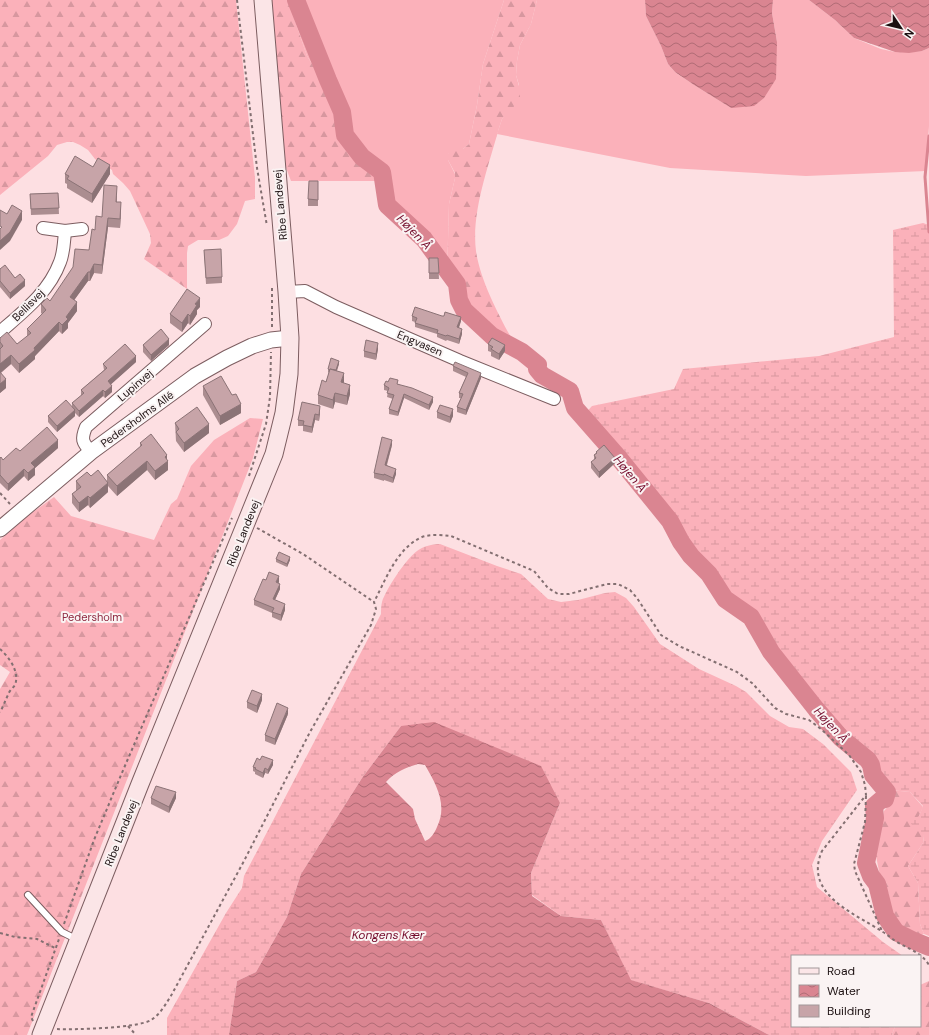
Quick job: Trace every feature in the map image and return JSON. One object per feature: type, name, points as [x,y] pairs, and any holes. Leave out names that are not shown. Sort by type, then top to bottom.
[{"type":"main road","name":"Ribe Landevej","points":[[42,1031],[241,517],[274,454],[284,413],[289,374],[290,338],[264,0]]},
{"type":"street","points":[[43,228],[65,231],[82,229]]},
{"type":"street","name":"Bellisvej","points":[[0,332],[33,303],[45,290],[61,261],[65,231]]},
{"type":"street","name":"Engvasen","points":[[287,292],[305,291],[336,307],[460,361],[554,399]]},
{"type":"street","name":"Lupinvej","points":[[90,452],[83,443],[83,435],[86,427],[204,324]]},
{"type":"street","name":"Pedersholms Allé","points":[[0,529],[90,452],[195,376],[252,346],[271,340],[290,338]]},
{"type":"lane","points":[[28,895],[62,932],[78,940]]},
{"type":"path","points":[[237,0],[257,168],[268,229]]},
{"type":"path","points":[[247,482],[266,424],[270,397],[272,281]]},
{"type":"path","points":[[0,493],[18,514]]},
{"type":"path","points":[[241,517],[302,554],[374,602],[376,609],[371,625],[310,732],[244,861],[172,994],[160,1011],[151,1021],[128,1026],[42,1031],[34,1024],[31,1017],[94,840],[115,789],[241,517]]},
{"type":"path","points":[[374,602],[398,558],[410,544],[424,537],[436,535],[451,536],[534,571],[548,588],[558,594],[569,594],[607,584],[618,584],[630,590],[637,598],[661,635],[678,646],[737,672],[752,684],[776,708],[786,714],[809,720],[849,755],[861,772],[866,795],[865,822],[854,864],[855,871],[882,932]]},
{"type":"path","points":[[0,649],[12,663],[16,674],[15,684],[8,694],[0,712]]},
{"type":"path","points":[[866,795],[822,851],[817,869],[823,887],[835,902],[892,939],[920,955]]},
{"type":"path","points":[[0,933],[15,937],[37,939],[55,948]]},
{"type":"path","points":[[921,956],[929,965]]},
{"type":"path","points":[[128,1026],[136,1035]]},
{"type":"green space","points":[[0,0],[236,0],[255,178],[255,199],[245,201],[237,224],[228,236],[219,240],[198,240],[188,246],[187,289],[144,259],[151,243],[150,234],[130,191],[113,174],[112,170],[95,159],[88,150],[80,145],[73,142],[67,142],[57,145],[48,156],[0,195]]},
{"type":"green space","points":[[270,0],[288,0],[307,56],[330,92],[347,149],[371,167],[375,171],[380,181],[291,181],[282,157]]},
{"type":"green space","points":[[288,0],[504,0],[483,64],[469,144],[463,149],[448,154],[448,160],[455,174],[455,178],[449,204],[447,276],[411,230],[385,207],[379,176],[367,164],[352,155],[347,149],[330,92],[307,56]]},
{"type":"green space","points":[[504,0],[537,0],[531,24],[520,45],[517,61],[516,75],[520,90],[520,97],[518,102],[502,119],[499,128],[478,205],[475,236],[478,262],[486,286],[513,341],[485,335],[467,320],[447,276],[449,204],[455,178],[455,173],[448,160],[448,154],[453,148],[463,149],[469,144],[483,64]]},
{"type":"green space","points":[[537,0],[645,0],[646,16],[668,64],[675,72],[731,108],[777,42],[772,13],[773,0],[809,0],[835,20],[854,38],[881,49],[895,52],[922,51],[929,48],[929,126],[926,171],[806,176],[670,168],[497,134],[502,119],[508,111],[519,85],[516,75],[520,45],[531,24]]},
{"type":"green space","points":[[923,223],[929,225],[929,936],[924,934],[920,924],[918,883],[908,866],[923,843],[924,836],[909,822],[919,816],[923,806],[910,792],[890,790],[873,775],[871,765],[868,760],[841,738],[816,709],[771,652],[751,617],[725,599],[709,574],[691,556],[681,542],[670,521],[618,457],[582,417],[592,406],[674,389],[683,369],[819,356],[894,337],[893,230]]},
{"type":"green space","name":"Pedersholm","points":[[250,418],[263,419],[253,458],[27,1035],[0,1035],[0,689],[10,672],[0,665],[0,540],[29,515],[54,497],[71,516],[154,540],[171,504],[177,499],[191,466],[214,440]]},
{"type":"green space","points":[[434,544],[440,544],[521,574],[548,599],[561,602],[615,592],[626,598],[660,644],[699,669],[746,692],[770,716],[789,727],[803,729],[823,744],[851,772],[857,790],[822,841],[812,865],[817,887],[883,942],[902,955],[791,955],[791,1027],[895,1027],[892,1035],[769,1035],[709,1003],[630,980],[601,920],[561,916],[532,895],[531,873],[560,803],[401,726],[362,778],[301,874],[287,917],[256,972],[237,981],[229,1035],[167,1035],[167,1018],[226,913],[242,888],[244,876],[381,614],[381,606],[384,596],[402,567],[413,555],[422,548]]},
{"type":"green space","points":[[890,790],[910,792],[923,807],[919,816],[924,836],[923,843],[908,866],[918,883],[920,924],[924,934],[910,937],[895,922],[889,913],[889,895],[880,876],[876,856],[884,811],[891,803]]},
{"type":"green space","points":[[929,981],[929,1035],[892,1035],[895,1027],[921,1027],[921,985]]},
{"type":"water","points":[[645,0],[773,0],[772,13],[777,42],[776,79],[764,98],[754,106],[731,108],[675,72],[668,64],[646,16]]},
{"type":"water","points":[[809,0],[929,0],[929,48],[922,51],[909,53],[895,52],[854,38],[835,20]]},
{"type":"water","name":"Kongens Kær","points":[[434,722],[541,766],[560,803],[531,873],[532,896],[561,916],[601,920],[631,980],[709,1003],[769,1035],[229,1035],[237,981],[256,972],[287,917],[301,874],[362,778],[401,726]],"holes":[[[418,764],[425,765],[437,787],[441,803],[440,819],[435,831],[431,837],[425,841],[415,819],[413,809],[386,782],[397,773],[405,769]]]},
{"type":"building","points":[[75,156],[93,167],[98,158],[110,165],[92,194],[67,179],[69,176],[65,174]]},
{"type":"building","points":[[309,181],[318,181],[318,200],[308,199]]},
{"type":"building","points":[[104,185],[117,186],[116,202],[121,202],[120,219],[108,218],[102,265],[94,264],[90,272],[88,272],[70,297],[77,302],[66,317],[68,319],[62,325],[59,322],[34,348],[35,350],[19,364],[11,355],[0,364],[0,349],[3,346],[0,342],[0,338],[7,332],[17,344],[31,333],[27,329],[46,310],[41,304],[47,298],[50,301],[73,267],[75,249],[89,250],[92,229],[95,230],[96,216],[102,217]]},
{"type":"building","points":[[58,193],[59,208],[31,209],[30,194]]},
{"type":"building","points":[[12,205],[22,211],[10,232],[0,241],[0,229],[2,227],[0,226],[0,210],[7,214]]},
{"type":"building","points":[[221,249],[222,277],[206,278],[204,250]]},
{"type":"building","points":[[429,258],[438,258],[439,273],[429,273]]},
{"type":"building","points":[[5,265],[15,278],[20,274],[25,280],[10,293],[0,281],[0,269]]},
{"type":"building","points":[[187,289],[200,298],[195,304],[197,305],[190,316],[188,314],[182,323],[170,314]]},
{"type":"building","points":[[415,307],[442,316],[444,316],[445,312],[461,317],[457,327],[462,329],[459,339],[437,333],[438,330],[415,323],[417,318],[412,316]]},
{"type":"building","points":[[161,329],[169,339],[151,355],[143,345]]},
{"type":"building","points":[[492,338],[505,345],[499,354],[491,349],[493,347],[488,344]]},
{"type":"building","points":[[366,340],[378,343],[376,354],[364,351]]},
{"type":"building","points":[[125,344],[136,356],[108,381],[112,386],[105,392],[103,390],[79,411],[72,403],[84,393],[81,390],[107,368],[103,364]]},
{"type":"building","points":[[331,358],[339,361],[336,370],[328,369]]},
{"type":"building","points":[[455,362],[481,373],[466,410],[457,407],[463,394],[459,393],[468,373],[453,366]]},
{"type":"building","points":[[330,369],[344,373],[341,382],[350,385],[347,396],[335,393],[333,400],[318,395],[322,380],[326,382]]},
{"type":"building","points":[[0,372],[6,379],[0,384]]},
{"type":"building","points":[[221,376],[232,395],[236,394],[241,404],[220,416],[203,386]]},
{"type":"building","points":[[390,378],[398,380],[397,384],[412,388],[433,397],[429,405],[404,394],[398,412],[389,409],[394,395],[387,393],[389,388],[384,385]]},
{"type":"building","points":[[66,400],[75,410],[57,426],[48,416]]},
{"type":"building","points":[[302,402],[320,406],[319,415],[315,414],[312,427],[303,425],[304,421],[298,420]]},
{"type":"building","points":[[440,405],[453,409],[450,417],[437,412]]},
{"type":"building","points":[[197,407],[209,424],[184,443],[176,432],[179,429],[175,423]]},
{"type":"building","points":[[47,427],[58,440],[31,463],[35,467],[28,473],[24,469],[8,484],[0,475],[0,458],[1,457],[3,460],[16,448],[20,451]]},
{"type":"building","points":[[151,434],[167,455],[165,457],[168,461],[155,471],[147,461],[117,486],[107,475],[142,445],[140,443]]},
{"type":"building","points":[[382,437],[392,440],[385,465],[396,469],[393,478],[384,474],[374,473]]},
{"type":"building","points":[[604,445],[615,458],[599,472],[591,462],[596,458],[594,455],[597,453],[596,452]]},
{"type":"building","points":[[98,470],[108,483],[90,498],[88,496],[79,503],[72,494],[81,487],[76,481],[87,472],[91,476]]},
{"type":"building","points":[[279,552],[290,557],[287,564],[276,559]]},
{"type":"building","points":[[269,572],[279,576],[276,582],[280,584],[273,599],[285,604],[281,615],[272,612],[274,608],[254,600],[263,579],[266,580]]},
{"type":"building","points":[[252,690],[262,694],[257,706],[247,702]]},
{"type":"building","points":[[277,703],[288,708],[275,739],[265,735]]},
{"type":"building","points":[[262,756],[273,760],[268,770],[265,768],[263,773],[253,767],[257,758],[260,760]]},
{"type":"building","points":[[156,786],[176,792],[169,807],[151,798]]},
{"type":"waterway","name":"Højen Å","points":[[296,0],[342,112],[345,135],[362,157],[382,172],[387,205],[424,239],[457,284],[459,300],[464,310],[492,336],[522,352],[538,365],[537,369],[542,375],[570,391],[575,408],[618,457],[670,521],[681,542],[691,556],[709,574],[725,599],[751,617],[771,652],[816,709],[841,738],[868,760],[871,765],[873,775],[887,792],[885,799],[881,800],[874,806],[875,818],[866,863],[871,876],[877,884],[885,916],[896,932],[929,947]]},
{"type":"waterway","points":[[929,136],[925,177],[929,232]]}]
